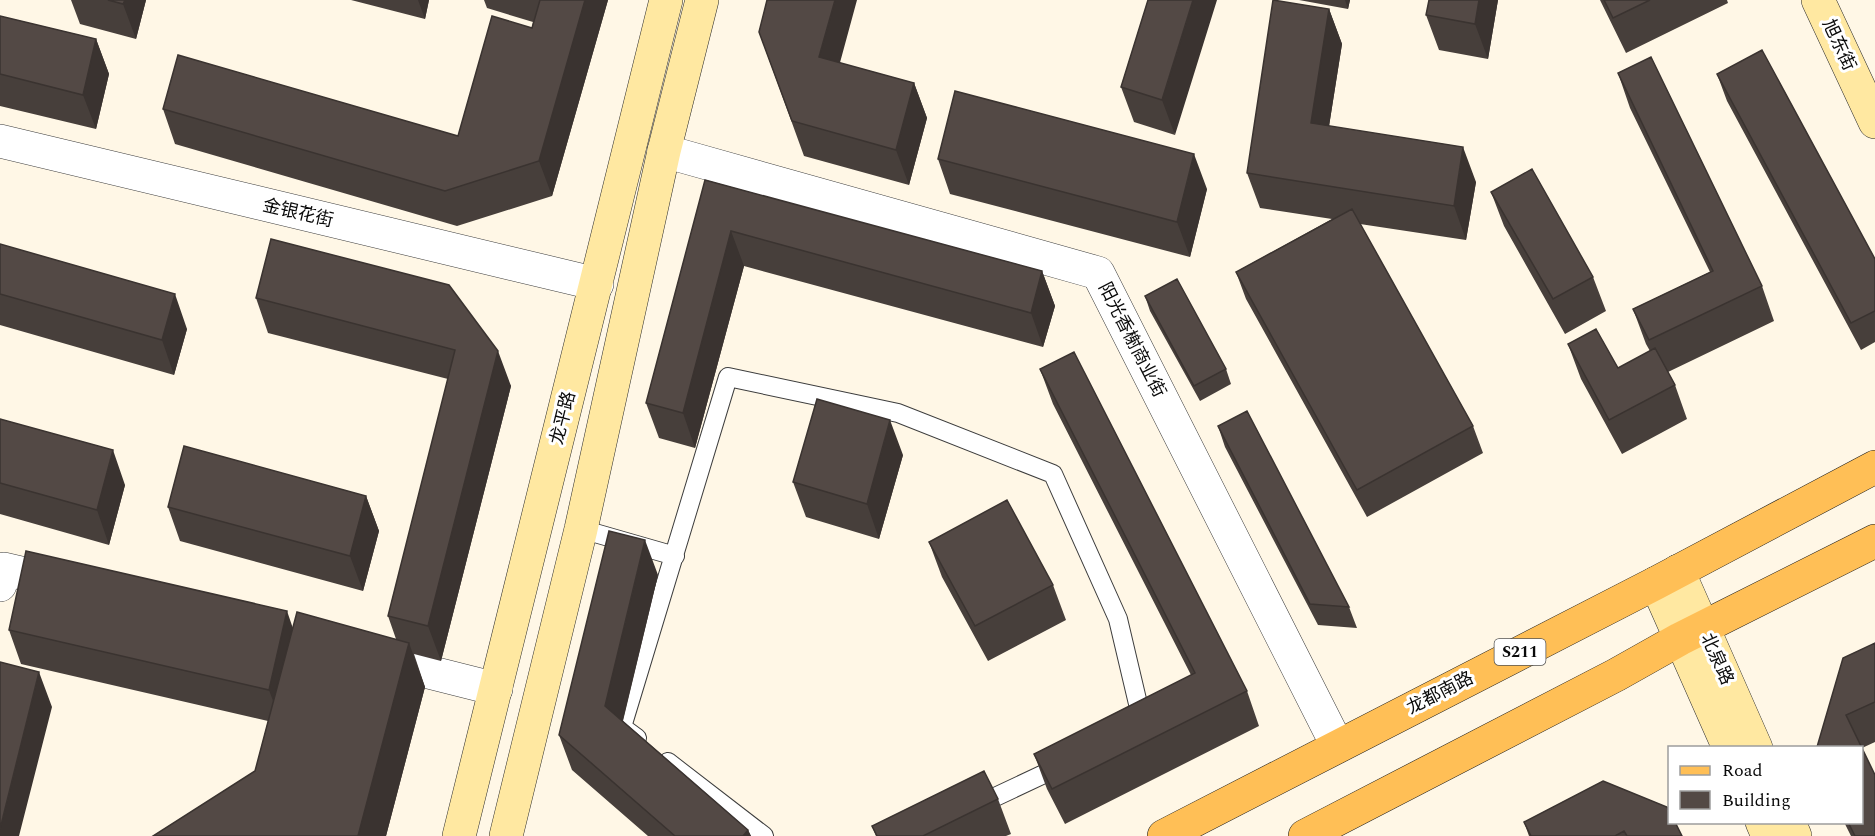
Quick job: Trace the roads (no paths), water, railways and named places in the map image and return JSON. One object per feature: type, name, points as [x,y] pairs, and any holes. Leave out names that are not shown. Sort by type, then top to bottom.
[{"type":"main road","name":"龙都南路","points":[[1164,836],[1667,577],[1875,467]]},
{"type":"main road","points":[[1305,836],[1616,675],[1691,633],[1875,541]]},
{"type":"street","name":"龙平路","points":[[459,836],[666,0]]},
{"type":"street","points":[[506,836],[581,529],[664,151],[702,0]]},
{"type":"street","name":"旭东街","points":[[1818,0],[1875,122]]},
{"type":"street","name":"金银花街","points":[[0,141],[597,284]]},
{"type":"street","name":"阳光香榭商业街","points":[[664,151],[1098,273],[1337,745]]},
{"type":"street","points":[[0,585],[4,569],[97,591]]},
{"type":"street","name":"北泉路","points":[[1667,577],[1691,633],[1729,746]]},
{"type":"street","name":"北泉路","points":[[1691,633],[1755,746]]},
{"type":"street","points":[[352,653],[495,689]]},
{"type":"lane","points":[[764,836],[622,727],[728,377],[898,413],[1053,474],[1118,619],[1143,727],[1133,732]]},
{"type":"lane","points":[[581,529],[675,556]]},
{"type":"lane","points":[[956,814],[1081,756]]}]
